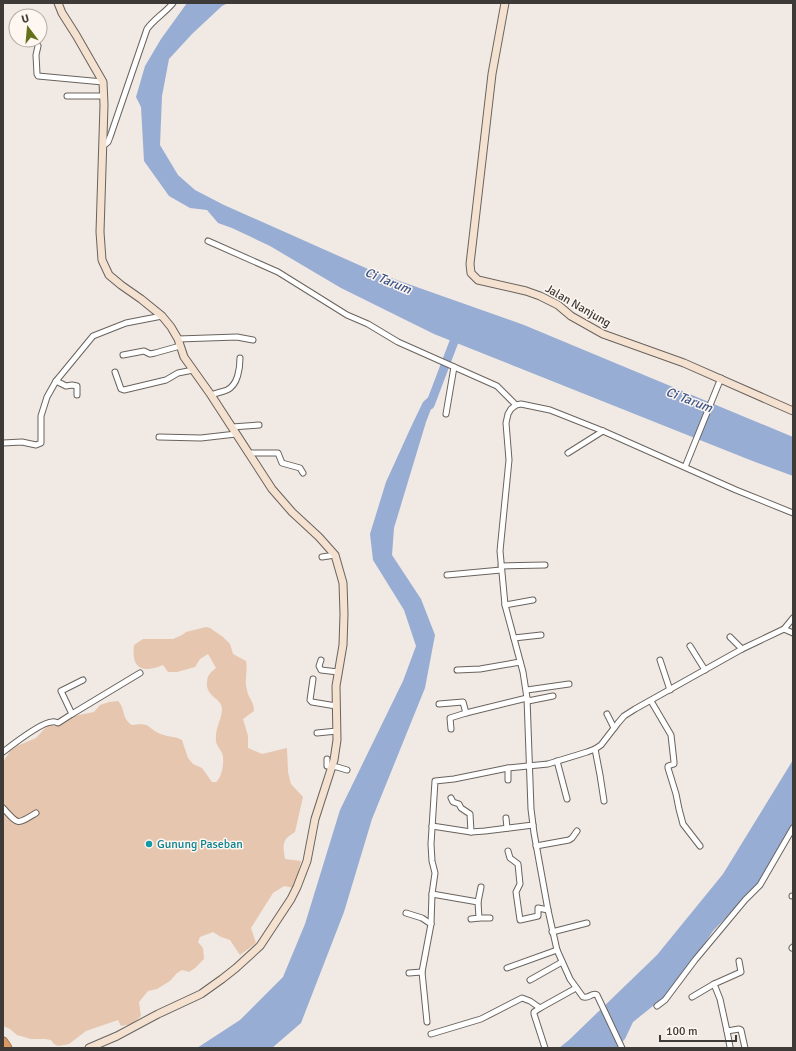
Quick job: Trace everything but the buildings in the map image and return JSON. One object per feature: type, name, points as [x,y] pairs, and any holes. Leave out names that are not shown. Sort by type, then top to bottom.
[{"type":"highway","points":[[3,1042],[7,1048]]},
{"type":"street","points":[[58,3],[62,13],[102,82],[104,96],[100,232],[102,260],[109,275],[141,298],[162,316],[171,327],[179,342],[184,357],[211,395],[272,489],[294,514],[301,519],[335,555],[343,583],[344,614],[343,645],[338,672],[336,706],[337,740],[329,761],[324,790],[315,819],[307,861],[297,888],[291,899],[260,946],[236,968],[201,994],[158,1014],[117,1036],[89,1048]]},
{"type":"street","points":[[103,146],[108,142],[110,137],[147,29],[152,22],[164,13],[173,3]]},
{"type":"street","name":"Jalan Nanjung","points":[[505,3],[492,74],[470,268],[471,273],[478,280],[526,290],[558,305],[572,316],[603,334],[666,356],[721,378],[793,411]]},
{"type":"street","points":[[38,48],[36,55],[38,76],[102,82]]},
{"type":"street","points":[[67,96],[104,96]]},
{"type":"street","points":[[208,241],[278,272],[347,315],[368,324],[398,342],[497,386],[516,405]]},
{"type":"street","points":[[3,443],[22,442],[36,445],[41,443],[40,421],[47,396],[56,381],[95,334],[126,323],[162,316]]},
{"type":"street","points":[[123,355],[142,351],[150,354],[155,353],[179,342],[237,337],[253,340]]},
{"type":"street","points":[[211,395],[228,390],[233,386],[238,372],[240,358]]},
{"type":"street","points":[[446,414],[454,367]]},
{"type":"street","points":[[115,372],[121,389],[124,390],[166,380],[178,373],[193,370]]},
{"type":"street","points":[[685,467],[721,378]]},
{"type":"street","points":[[56,381],[66,386],[77,386],[76,395]]},
{"type":"street","points":[[622,1047],[597,995],[594,994],[585,998],[576,988],[562,962],[552,932],[536,846],[533,825],[527,690],[506,605],[501,568],[500,541],[507,494],[509,460],[506,423],[508,414],[510,409],[521,404],[550,410],[603,431],[736,490],[793,513]]},
{"type":"street","points":[[232,427],[259,425]]},
{"type":"street","points":[[568,453],[603,431]]},
{"type":"street","points":[[159,437],[201,438],[236,434]]},
{"type":"street","points":[[248,453],[278,453],[282,463],[300,468],[303,474]]},
{"type":"street","points":[[322,557],[335,555]]},
{"type":"street","points":[[447,575],[545,564]]},
{"type":"street","points":[[506,605],[533,600]]},
{"type":"street","points":[[427,1022],[422,972],[431,924],[432,894],[435,873],[431,858],[435,781],[454,779],[508,768],[557,762],[595,749],[604,741],[624,716],[742,649],[784,629],[793,618]]},
{"type":"street","points":[[784,629],[793,633]]},
{"type":"street","points":[[514,638],[541,634]]},
{"type":"street","points":[[730,637],[742,649]]},
{"type":"street","points":[[690,646],[705,670]]},
{"type":"street","points":[[321,660],[319,666],[321,670],[338,672]]},
{"type":"street","points":[[660,660],[670,690]]},
{"type":"street","points":[[457,670],[480,669],[520,662]]},
{"type":"street","points":[[3,752],[29,733],[48,722],[54,721],[58,723],[140,673]]},
{"type":"street","points":[[313,679],[310,700],[312,702],[336,706]]},
{"type":"street","points":[[72,714],[61,691],[83,680]]},
{"type":"street","points":[[527,690],[568,684]]},
{"type":"street","points":[[451,730],[450,718],[528,699],[552,696]]},
{"type":"street","points":[[651,701],[671,735],[674,764],[668,766],[668,768],[684,824],[700,846]]},
{"type":"street","points":[[439,704],[463,702],[466,713]]},
{"type":"street","points":[[607,714],[614,728]]},
{"type":"street","points":[[317,733],[337,731]]},
{"type":"street","points":[[595,749],[604,801]]},
{"type":"street","points":[[329,761],[347,770]]},
{"type":"street","points":[[557,762],[567,799]]},
{"type":"street","points":[[508,768],[508,780]]},
{"type":"street","points":[[451,798],[454,803],[460,804],[461,808],[470,814],[471,832]]},
{"type":"street","points":[[3,808],[14,821],[17,822],[20,822],[36,813]]},
{"type":"street","points":[[506,818],[507,828]]},
{"type":"street","points":[[432,826],[471,832],[533,825]]},
{"type":"street","points":[[657,1006],[665,1000],[695,960],[745,900],[760,885],[793,828]]},
{"type":"street","points":[[536,846],[568,840],[572,838],[577,831]]},
{"type":"street","points":[[508,851],[510,858],[518,864],[520,884],[516,892],[520,920],[538,916],[538,908],[548,910]]},
{"type":"street","points":[[479,918],[478,902],[481,887]]},
{"type":"street","points":[[432,894],[478,902]]},
{"type":"street","points":[[406,912],[422,918],[431,924]]},
{"type":"street","points":[[471,918],[490,918]]},
{"type":"street","points":[[552,932],[587,923]]},
{"type":"street","points":[[507,968],[557,950]]},
{"type":"street","points":[[692,997],[714,984],[740,972],[739,961]]},
{"type":"street","points":[[530,980],[562,962]]},
{"type":"street","points":[[409,973],[422,972]]},
{"type":"street","points":[[714,984],[720,999],[730,1047]]},
{"type":"street","points":[[545,1048],[534,1012],[576,988]]},
{"type":"street","points":[[431,1034],[480,1019],[522,998],[530,1001],[540,1008]]},
{"type":"street","points":[[727,1031],[736,1029],[741,1030],[745,1048]]},
{"type":"shaded area","points":[[206,627],[223,637],[230,644],[233,654],[246,661],[246,687],[254,711],[243,719],[248,736],[248,748],[262,754],[287,748],[288,772],[291,784],[303,797],[295,832],[285,840],[284,843],[285,859],[301,861],[294,888],[284,886],[273,893],[251,928],[256,943],[240,955],[230,940],[213,932],[200,937],[198,942],[203,948],[204,959],[189,972],[182,970],[170,981],[157,989],[148,991],[139,1002],[141,1016],[132,1024],[121,1026],[118,1020],[86,1031],[69,1044],[58,1046],[51,1040],[31,1039],[17,1035],[10,1029],[3,1026],[3,762],[10,751],[17,746],[36,738],[48,725],[59,725],[74,716],[94,712],[100,705],[118,701],[122,707],[126,719],[132,725],[143,724],[156,732],[182,740],[188,758],[193,764],[202,768],[212,782],[216,782],[220,777],[223,764],[223,756],[216,741],[217,729],[222,709],[220,702],[207,688],[208,676],[216,668],[208,654],[200,659],[195,667],[177,672],[168,672],[163,665],[156,668],[144,669],[136,664],[134,659],[134,645],[143,639],[173,639],[186,632]]},
{"type":"water","name":"Ci Tarum","points":[[187,3],[228,3],[222,6],[192,34],[169,59],[162,96],[160,145],[178,175],[195,190],[224,205],[377,273],[524,325],[793,437],[793,476],[434,334],[341,288],[270,246],[218,223],[207,210],[190,208],[169,196],[144,161],[141,107],[136,97],[145,66],[161,39]]},
{"type":"water","points":[[433,393],[436,396],[426,422],[394,528],[392,555],[421,599],[435,635],[425,688],[372,819],[344,912],[301,1023],[272,1048],[197,1048],[240,1020],[283,977],[305,924],[340,810],[403,681],[416,646],[404,610],[373,560],[370,534],[386,482],[423,402]]},
{"type":"water","points":[[793,760],[793,823],[756,886],[713,931],[686,971],[663,998],[633,1022],[625,1039],[616,1048],[559,1048],[657,955],[723,874]]},
{"type":"waterway","points":[[430,405],[458,331]]},
{"type":"place","name":"Gunung Paseban","points":[[149,844]]}]
